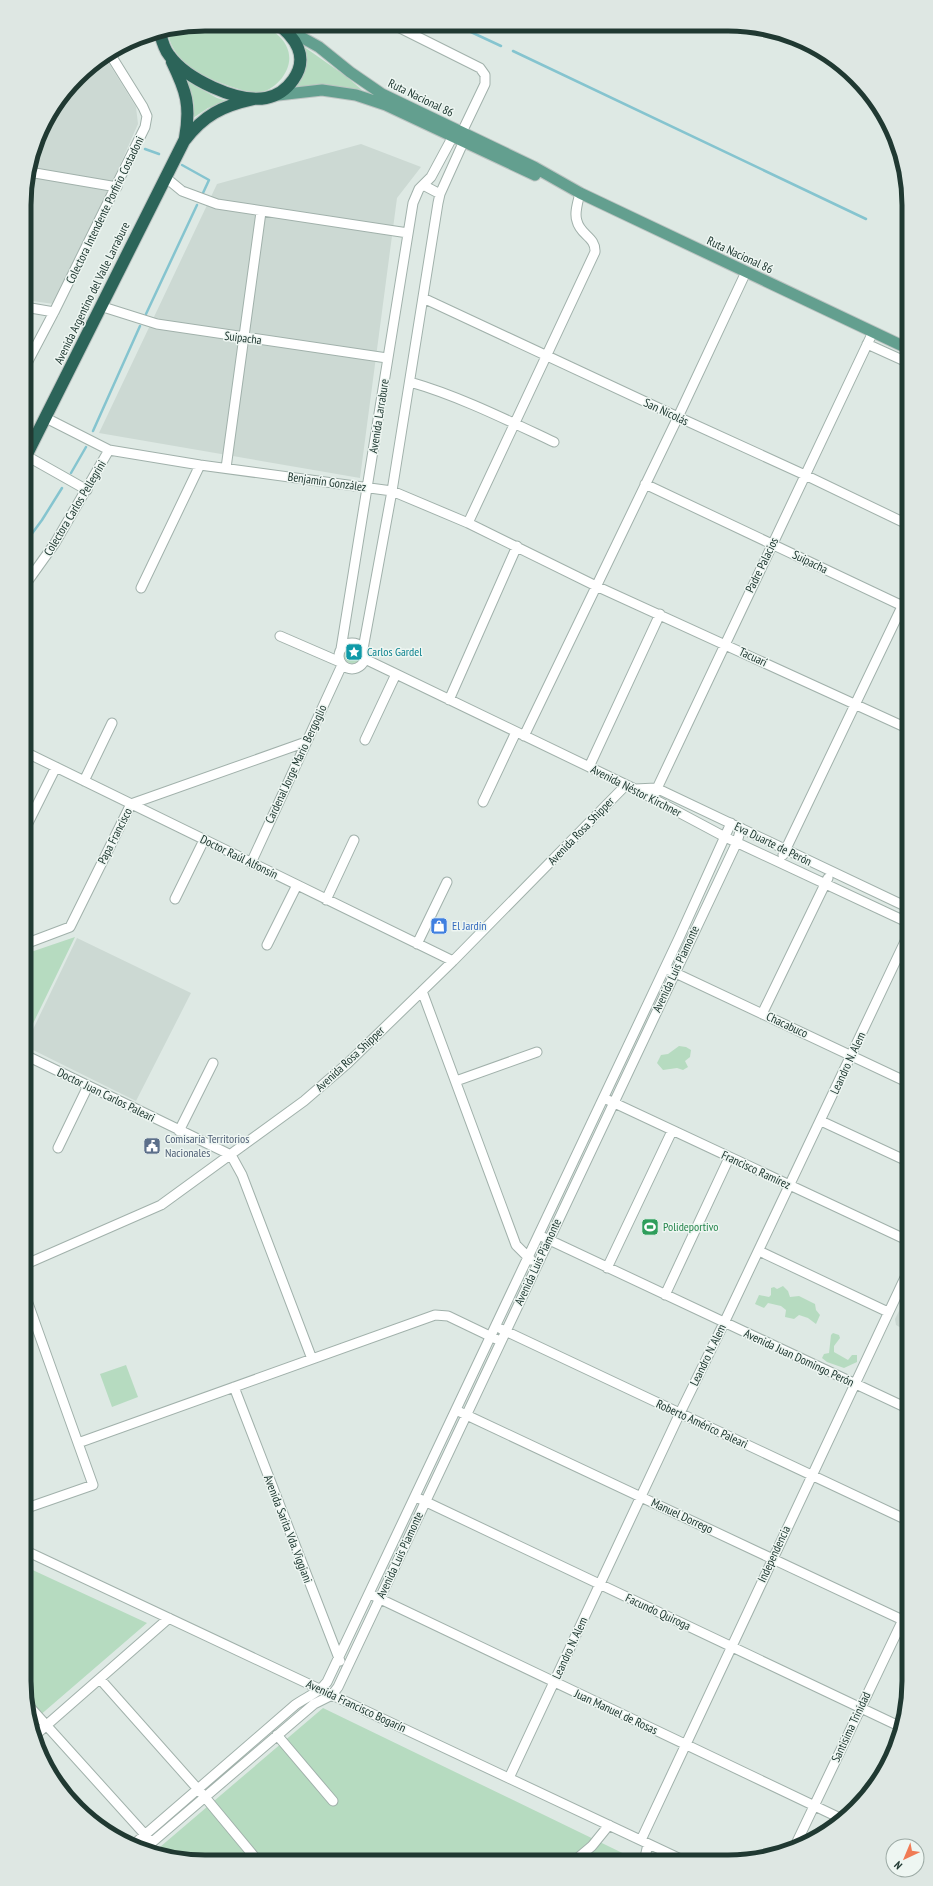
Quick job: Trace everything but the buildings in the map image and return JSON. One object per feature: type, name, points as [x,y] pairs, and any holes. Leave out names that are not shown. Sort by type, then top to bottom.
[{"type":"highway","points":[[184,141],[194,128],[212,112],[226,106],[278,95],[286,88],[294,78],[300,60],[298,49],[293,39],[285,31]]},
{"type":"highway","points":[[160,37],[186,98],[188,110],[184,141]]},
{"type":"highway","points":[[169,56],[200,81],[236,95],[254,99]]},
{"type":"highway","name":"Avenida Argentino del Valle Larrabure","points":[[31,447],[100,306],[184,141]]},
{"type":"main road","name":"Ruta Nacional 86","points":[[290,31],[319,47],[350,72],[382,94],[459,137]]},
{"type":"main road","name":"Ruta Nacional 86","points":[[278,95],[322,90],[356,94],[386,105],[459,137],[534,167],[580,193],[902,346]]},
{"type":"street","points":[[406,31],[480,68],[485,75],[485,84],[459,137]]},
{"type":"street","name":"Colectora Intendente Porfirio Costadoni","points":[[31,356],[117,186],[145,127],[147,116],[143,107],[112,57]]},
{"type":"street","name":"Avenida Larrabure","points":[[341,648],[415,196],[431,177],[459,137]]},
{"type":"street","name":"Avenida Larrabure","points":[[363,649],[392,491],[440,194],[459,137]]},
{"type":"street","points":[[34,173],[117,186]]},
{"type":"street","points":[[165,178],[182,191],[217,204],[261,212],[408,233]]},
{"type":"street","points":[[423,185],[440,194]]},
{"type":"street","points":[[468,523],[595,252],[595,245],[592,240],[580,230],[577,222],[580,193]]},
{"type":"street","points":[[226,468],[261,212]]},
{"type":"street","points":[[483,802],[520,734],[596,586],[678,418],[746,272]]},
{"type":"street","name":"San Nicolás","points":[[423,298],[678,418],[805,475],[902,522]]},
{"type":"street","name":"Suipacha","points":[[100,306],[157,324],[388,358]]},
{"type":"street","points":[[31,308],[54,312]]},
{"type":"street","name":"Padre Palacios","points":[[652,799],[724,644],[873,332]]},
{"type":"street","points":[[867,344],[902,360]]},
{"type":"street","points":[[410,382],[434,389],[514,423],[554,442]]},
{"type":"street","name":"Benjamín González","points":[[46,418],[109,450],[200,465],[392,491],[468,523],[596,586]]},
{"type":"street","name":"Colectora Carlos Pellegrini","points":[[31,577],[55,543],[88,490],[109,450]]},
{"type":"street","points":[[31,460],[88,490]]},
{"type":"street","points":[[141,588],[200,465]]},
{"type":"street","name":"Suipacha","points":[[646,484],[902,606]]},
{"type":"street","points":[[449,700],[517,546]]},
{"type":"street","name":"Tacuarí","points":[[596,586],[902,726]]},
{"type":"street","points":[[589,767],[660,614]]},
{"type":"street","points":[[780,862],[855,704],[902,616]]},
{"type":"street","points":[[280,636],[349,669],[357,668],[364,659],[363,649],[352,643],[341,648],[338,655],[341,664]]},
{"type":"street","name":"Avenida Néstor Kirchner","points":[[364,659],[635,789],[725,837],[902,920]]},
{"type":"street","name":"Cardenal Jorge Mario Bergoglio","points":[[251,863],[341,664]]},
{"type":"street","points":[[364,740],[396,674]]},
{"type":"street","points":[[84,781],[112,722]]},
{"type":"street","name":"Papa Francisco","points":[[31,942],[70,927],[131,804],[306,742]]},
{"type":"street","name":"Doctor Raúl Alfonsín","points":[[31,755],[453,961]]},
{"type":"street","points":[[31,817],[56,767]]},
{"type":"street","name":"Avenida Rosa Shipper","points":[[31,1262],[161,1205],[310,1096],[352,1060],[453,961],[626,785]]},
{"type":"street","name":"Eva Duarte de Perón","points":[[635,789],[656,788],[902,905]]},
{"type":"street","name":"Avenida Luis Piamonte","points":[[322,1690],[604,1097],[731,823]]},
{"type":"street","name":"Avenida Luis Piamonte","points":[[332,1695],[338,1687],[674,972],[737,842],[741,828]]},
{"type":"street","points":[[175,899],[204,840]]},
{"type":"street","points":[[326,900],[354,840]]},
{"type":"street","points":[[762,1014],[831,871]]},
{"type":"street","points":[[417,944],[447,882]]},
{"type":"street","points":[[268,945],[297,885]]},
{"type":"street","name":"Leandro N. Alem","points":[[509,1778],[640,1497],[759,1251],[902,948]]},
{"type":"street","name":"Chacabuco","points":[[664,968],[902,1079]]},
{"type":"street","points":[[422,991],[516,1245],[537,1265]]},
{"type":"street","points":[[456,1082],[538,1052]]},
{"type":"street","name":"Doctor Juan Carlos Paleari","points":[[31,1058],[231,1155]]},
{"type":"street","points":[[179,1131],[213,1063]]},
{"type":"street","points":[[58,1148],[88,1086]]},
{"type":"street","name":"Francisco Ramírez","points":[[604,1097],[613,1103],[902,1239]]},
{"type":"street","points":[[821,1121],[902,1159]]},
{"type":"street","points":[[607,1268],[672,1131]]},
{"type":"street","points":[[231,1155],[242,1175],[312,1359]]},
{"type":"street","points":[[665,1295],[729,1158]]},
{"type":"street","name":"Avenida Juan Domingo Perón","points":[[538,1235],[902,1406]]},
{"type":"street","points":[[759,1251],[888,1312]]},
{"type":"street","name":"Independencia","points":[[644,1855],[644,1842],[686,1745],[811,1475],[902,1283]]},
{"type":"street","points":[[31,1312],[93,1485],[31,1507]]},
{"type":"street","points":[[78,1443],[435,1315],[448,1316],[500,1341]]},
{"type":"street","name":"Roberto Américo Paleari","points":[[495,1327],[505,1330],[902,1518]]},
{"type":"street","name":"Avenida Sarita Vda. Viggiani","points":[[234,1387],[338,1659],[346,1668]]},
{"type":"street","name":"Manuel Dorrego","points":[[456,1410],[902,1620]]},
{"type":"street","name":"Facundo Quiroga","points":[[415,1496],[896,1725]]},
{"type":"street","name":"Avenida Francisco Bogarín","points":[[31,1555],[322,1690],[672,1855]]},
{"type":"street","name":"Juan Manuel de Rosas","points":[[369,1593],[838,1816]]},
{"type":"street","points":[[39,1732],[168,1618]]},
{"type":"street","name":"Santisima Trinidad","points":[[798,1840],[861,1708],[902,1627]]},
{"type":"street","points":[[100,1679],[198,1789],[253,1855]]},
{"type":"street","points":[[137,1841],[295,1705],[308,1696],[322,1690]]},
{"type":"street","points":[[148,1846],[204,1796],[314,1704],[332,1695]]},
{"type":"street","points":[[33,1711],[152,1842]]},
{"type":"street","points":[[277,1735],[333,1801]]},
{"type":"street","points":[[581,1855],[592,1846],[609,1825]]},
{"type":"shaded area","points":[[107,61],[136,107],[138,124],[94,224],[54,304],[31,301],[31,194],[34,171],[44,139],[60,108],[74,90],[90,74]]},
{"type":"shaded area","points":[[361,144],[421,167],[397,198],[360,478],[99,433],[217,184]]},
{"type":"shaded area","points":[[77,938],[191,993],[136,1101],[31,1049],[31,1034]]},
{"type":"shaded area","points":[[902,1305],[902,1328],[896,1325],[895,1319]]},
{"type":"green space","points":[[194,31],[272,31],[282,39],[286,46],[289,53],[289,61],[282,78],[275,85],[260,92],[246,91],[220,83],[193,69],[183,61],[174,50],[169,35]]},
{"type":"green space","points":[[300,44],[347,77],[362,90],[335,86],[309,86],[291,90]]},
{"type":"green space","points":[[185,80],[217,98],[227,101],[208,108],[193,118],[194,104]]},
{"type":"green space","points":[[353,646],[359,649],[362,655],[359,661],[353,664],[347,661],[344,655],[347,649]]},
{"type":"green space","points":[[75,937],[31,1028],[31,952]]},
{"type":"green space","points":[[679,1046],[686,1047],[691,1050],[690,1057],[685,1061],[688,1067],[683,1070],[677,1068],[663,1070],[657,1063],[661,1055],[668,1054]]},
{"type":"green space","points":[[783,1286],[788,1291],[790,1297],[799,1296],[815,1304],[816,1310],[820,1315],[816,1324],[808,1318],[799,1315],[794,1319],[785,1317],[786,1310],[781,1306],[768,1303],[764,1308],[755,1304],[759,1295],[769,1297],[771,1295],[771,1288],[774,1287],[777,1289]]},
{"type":"green space","points":[[833,1333],[839,1335],[840,1338],[834,1346],[834,1352],[848,1360],[852,1355],[857,1355],[857,1362],[844,1368],[827,1362],[822,1358],[824,1354],[829,1353],[831,1335]]},
{"type":"green space","points":[[126,1365],[138,1397],[112,1407],[100,1374]]},
{"type":"green space","points":[[31,1569],[147,1623],[35,1719],[31,1692]]},
{"type":"green space","points":[[323,1708],[627,1855],[194,1855],[158,1849]]},
{"type":"waterway","points":[[469,31],[501,46]]},
{"type":"waterway","points":[[513,51],[866,219]]},
{"type":"waterway","points":[[145,149],[159,154]]},
{"type":"waterway","points":[[182,165],[209,180],[203,193]]},
{"type":"waterway","points":[[146,314],[197,205]]},
{"type":"waterway","points":[[93,431],[140,326]]},
{"type":"waterway","points":[[71,473],[86,447]]},
{"type":"waterway","points":[[31,535],[62,488]]},
{"type":"place","name":"Carlos Gardel","points":[[354,652]]},
{"type":"place","name":"El Jardín","points":[[439,926]]},
{"type":"place","name":"Comisaría Territorios Nacionales","points":[[152,1146]]},
{"type":"place","name":"Polideportivo","points":[[650,1227]]}]
